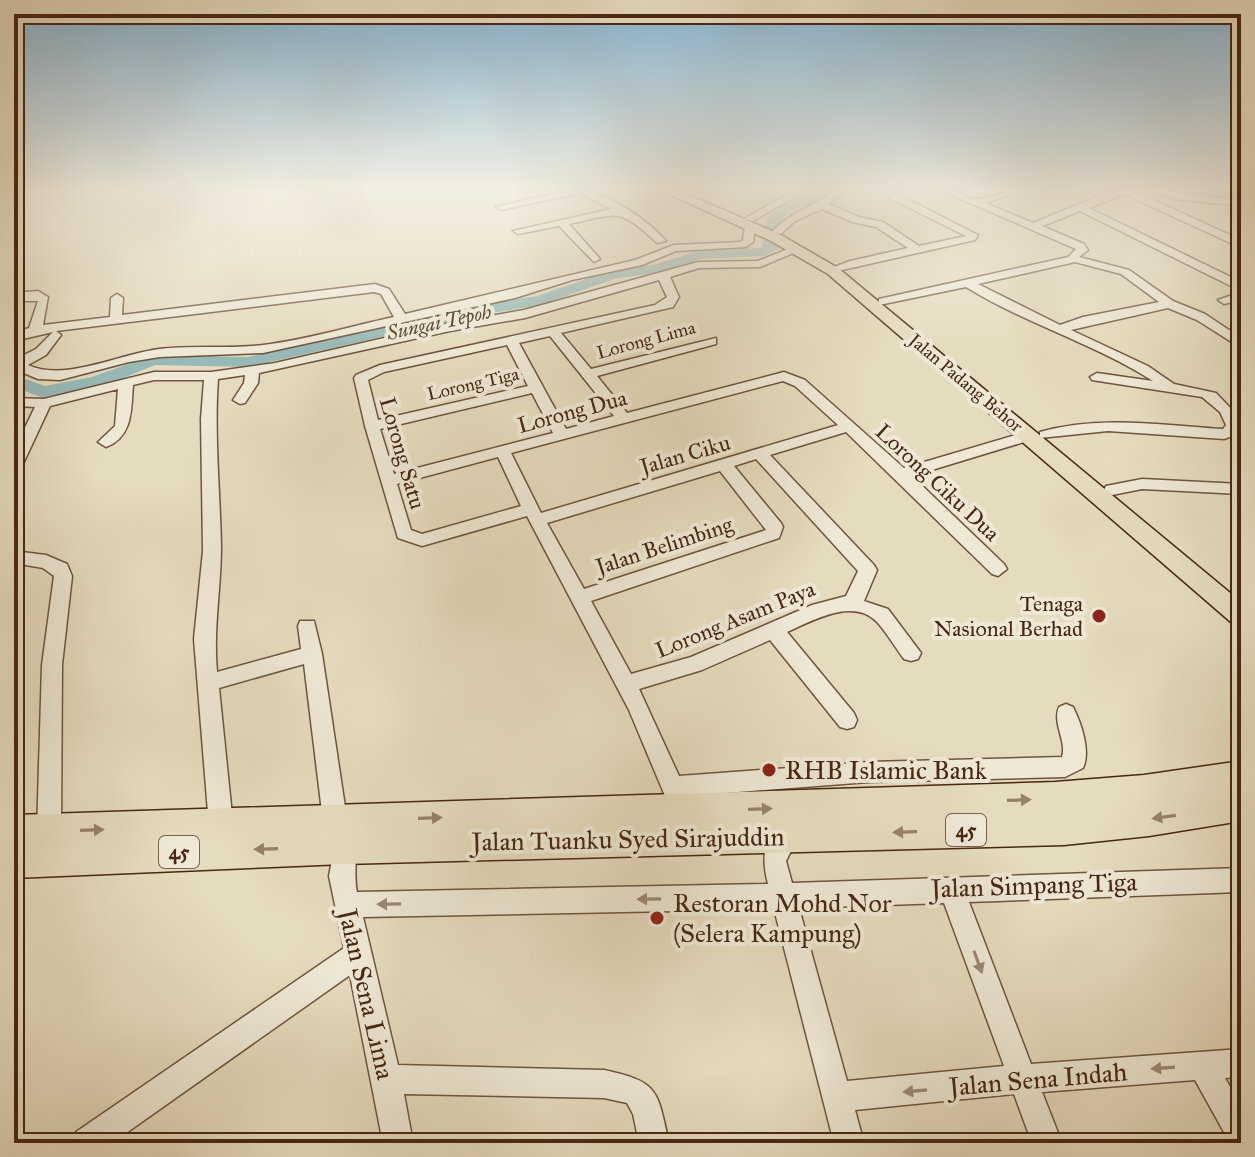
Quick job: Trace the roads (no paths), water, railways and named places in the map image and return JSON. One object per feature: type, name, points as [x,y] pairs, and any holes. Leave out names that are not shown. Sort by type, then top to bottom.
[{"type":"highway","name":"Jalan Tuanku Syed Sirajuddin","points":[[14,859],[344,829],[681,811],[937,787],[1144,791],[1241,777]]},
{"type":"highway","name":"Jalan Tuanku Syed Sirajuddin","points":[[681,811],[787,835],[1064,827],[1163,817],[1241,804]]},
{"type":"highway","name":"Jalan Tuanku Syed Sirajuddin","points":[[31,833],[221,825],[344,829]]},
{"type":"main road","name":"Jalan Padang Behor","points":[[788,243],[837,270],[1037,435],[1112,490],[1241,597]]},
{"type":"main road","name":"Jalan Padang Behor","points":[[790,243],[883,302],[1241,616]]},
{"type":"street","points":[[580,243],[594,259]]},
{"type":"street","points":[[15,365],[38,375],[60,376],[139,356],[263,349],[515,294],[570,277],[638,263],[674,248],[746,243]]},
{"type":"street","points":[[907,243],[916,249]]},
{"type":"street","points":[[837,270],[946,243]]},
{"type":"street","points":[[883,302],[1076,256],[1082,250],[1073,243]]},
{"type":"street","points":[[1152,243],[1241,287]]},
{"type":"street","points":[[14,402],[44,403],[154,376],[252,371],[450,327],[525,314],[698,265],[760,264],[797,249]]},
{"type":"street","points":[[1076,256],[1125,272],[1169,304],[1201,317],[1241,344]]},
{"type":"street","name":"Lorong Satu","points":[[532,515],[415,540],[404,534],[360,382],[365,375],[669,304],[673,297],[663,275]]},
{"type":"street","points":[[968,283],[1028,318],[1131,360],[1172,388]]},
{"type":"street","points":[[14,337],[35,330],[375,288],[385,292],[401,317]]},
{"type":"street","points":[[14,297],[43,296],[35,330]]},
{"type":"street","points":[[1224,300],[1241,296]]},
{"type":"street","points":[[116,320],[117,298]]},
{"type":"street","points":[[1058,330],[1083,321],[1169,304]]},
{"type":"street","points":[[554,333],[625,420]]},
{"type":"street","points":[[15,365],[41,352],[55,335]]},
{"type":"street","name":"Lorong Lima","points":[[589,374],[711,341]]},
{"type":"street","points":[[512,342],[562,436]]},
{"type":"street","points":[[216,353],[209,374],[212,551],[204,639],[221,825]]},
{"type":"street","points":[[240,400],[251,383],[252,371]]},
{"type":"street","name":"Lorong Ciku Dua","points":[[764,379],[790,377],[901,474],[998,569]]},
{"type":"street","points":[[901,474],[1064,427],[1224,434],[1233,431],[1234,424],[1215,398],[1192,390],[1097,377]]},
{"type":"street","name":"Lorong Dua","points":[[389,481],[625,420],[764,379]]},
{"type":"street","points":[[106,442],[122,427],[126,382]]},
{"type":"street","name":"Lorong Tiga","points":[[372,426],[536,388]]},
{"type":"street","points":[[14,466],[44,403]]},
{"type":"street","name":"Jalan Ciku","points":[[532,515],[761,455],[847,427]]},
{"type":"street","points":[[503,452],[532,515],[626,684],[681,811]]},
{"type":"street","points":[[761,455],[861,560],[868,570],[855,594],[858,605],[881,614],[911,653]]},
{"type":"street","name":"Jalan Belimbing","points":[[579,598],[773,534],[775,527],[724,465]]},
{"type":"street","points":[[1112,490],[1142,484],[1241,489]]},
{"type":"street","points":[[14,557],[46,562],[61,569],[63,576],[31,833]]},
{"type":"street","name":"Lorong Asam Paya","points":[[626,684],[695,664],[819,610],[847,603],[858,605]]},
{"type":"street","name":"Jalan Sena Lima","points":[[307,626],[344,829],[340,869],[387,1079],[392,1140]]},
{"type":"street","points":[[775,631],[847,720]]},
{"type":"street","points":[[206,683],[312,654]]},
{"type":"street","points":[[937,787],[1065,767],[1075,761],[1066,713]]},
{"type":"street","points":[[787,835],[776,851],[774,861],[849,1143]]},
{"type":"street","name":"Jalan Simpang Tiga","points":[[347,905],[783,896],[1241,880]]},
{"type":"street","points":[[951,888],[1020,1079],[1047,1143]]},
{"type":"street","points":[[87,1143],[358,954]]},
{"type":"street","name":"Jalan Sena Indah","points":[[835,1097],[1020,1079],[1241,1063]]},
{"type":"street","points":[[1202,1066],[1241,1134]]},
{"type":"street","points":[[387,1079],[604,1084],[636,1091],[647,1110],[654,1143]]},
{"type":"waterway","name":"Sungai Tepoh","points":[[14,381],[44,392],[97,382],[153,360],[247,362],[480,310],[540,300],[614,274],[659,268],[698,255],[764,252],[771,249],[771,243]]},
{"type":"place","name":"Tenaga Nasional Berhad","points":[[1099,616]]},
{"type":"place","name":"RHB Islamic Bank","points":[[769,770]]},
{"type":"place","name":"Restoran Mohd Nor (Selera Kampung)","points":[[657,918]]}]
